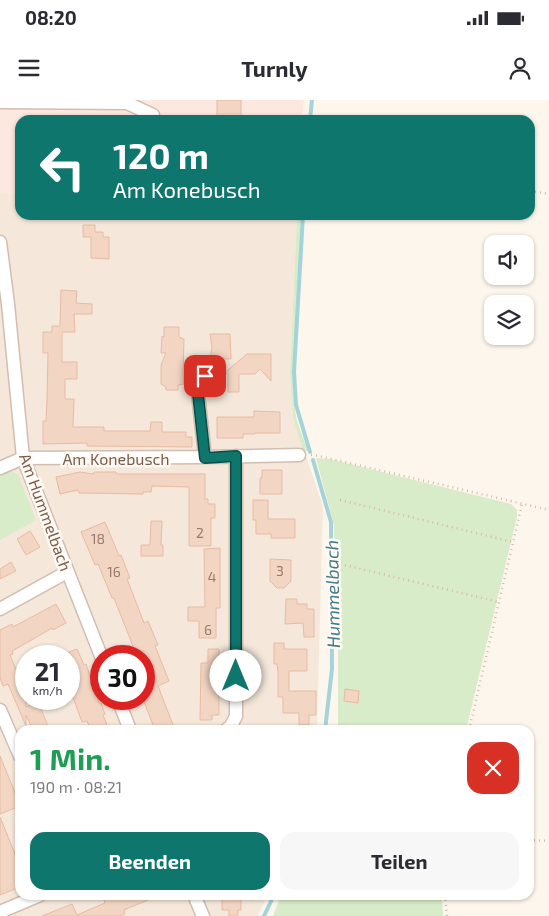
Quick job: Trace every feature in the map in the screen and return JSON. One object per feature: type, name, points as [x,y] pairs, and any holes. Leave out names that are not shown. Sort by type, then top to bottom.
[{"type":"street","points":[[0,102],[127,103],[153,115]]},
{"type":"street","name":"Am Hummelbach","points":[[0,242],[3,293],[23,458],[97,645]]},
{"type":"street","points":[[205,376],[198,394],[205,458]]},
{"type":"street","name":"Am Konebusch","points":[[0,468],[23,458],[205,458],[304,455]]},
{"type":"street","points":[[232,725],[236,716],[236,456]]},
{"type":"street","points":[[0,609],[67,572]]},
{"type":"street","points":[[0,710],[15,744]]},
{"type":"street","points":[[122,710],[128,725]]},
{"type":"street","points":[[0,912],[28,900]]},
{"type":"street","points":[[196,900],[202,916]]},
{"type":"path","points":[[535,191],[549,194]]},
{"type":"path","points":[[304,455],[319,456],[549,510]]},
{"type":"path","points":[[340,500],[513,542]]},
{"type":"path","points":[[469,725],[522,504]]},
{"type":"path","points":[[340,564],[499,602]]},
{"type":"path","points":[[534,840],[549,841]]},
{"type":"path","points":[[445,900],[446,916]]},
{"type":"shaded area","points":[[0,100],[304,100],[302,115],[15,115],[15,194],[0,194]]},
{"type":"shaded area","points":[[0,194],[15,194],[15,220],[297,220],[290,372],[293,418],[323,506],[317,725],[15,725],[15,900],[265,900],[257,916],[0,916]]},
{"type":"green space","points":[[297,220],[302,220],[293,372],[294,405],[297,421],[308,451],[303,451],[293,418],[290,372]]},
{"type":"green space","points":[[316,458],[330,459],[511,504],[517,510],[517,517],[467,725],[338,725],[338,596],[335,595],[334,525]]},
{"type":"green space","points":[[7,470],[18,474],[36,520],[0,540],[0,475]]},
{"type":"green space","points":[[279,900],[442,900],[443,916],[273,916]]},
{"type":"building","points":[[217,100],[241,100],[241,115],[217,115]]},
{"type":"building","points":[[83,225],[95,225],[95,232],[103,232],[103,237],[109,237],[109,259],[91,258],[91,237],[83,237]]},
{"type":"building","points":[[61,290],[77,291],[76,303],[92,304],[92,314],[74,314],[75,332],[62,332],[62,362],[77,362],[77,379],[65,379],[65,399],[74,399],[73,427],[104,427],[104,431],[150,431],[151,422],[162,422],[162,432],[186,432],[186,437],[192,437],[192,447],[87,446],[87,443],[43,444],[43,421],[46,421],[48,353],[43,353],[43,332],[52,332],[52,326],[60,326]]},
{"type":"building","points":[[164,327],[179,327],[179,337],[184,339],[184,384],[178,385],[178,390],[166,390],[166,387],[161,384],[161,365],[166,353],[161,353]]},
{"type":"building","points":[[210,334],[230,334],[231,359],[210,359],[212,347]]},
{"type":"building","points":[[247,354],[271,354],[271,381],[260,369],[255,374],[239,374],[239,392],[228,392],[228,374],[223,374]]},
{"type":"building","points":[[254,411],[280,412],[280,433],[243,434],[243,438],[217,438],[217,417],[254,417]]},
{"type":"building","points":[[262,470],[282,470],[282,494],[260,494]]},
{"type":"building","points":[[80,472],[93,474],[94,472],[116,472],[117,474],[205,474],[205,499],[208,499],[208,504],[215,504],[215,518],[211,518],[211,546],[189,546],[189,487],[152,486],[151,492],[143,492],[143,494],[79,493],[78,490],[60,494],[56,477]]},
{"type":"building","points":[[253,500],[268,500],[268,519],[295,519],[295,538],[271,538],[271,534],[256,534],[256,520],[253,520]]},
{"type":"building","points":[[151,521],[162,521],[161,545],[163,545],[163,556],[141,556],[141,545],[150,545]]},
{"type":"building","points":[[105,522],[130,578],[127,579],[144,623],[148,621],[158,645],[132,645],[114,598],[112,598],[98,564],[95,565],[81,532]]},
{"type":"building","points":[[30,531],[40,547],[26,555],[17,539]]},
{"type":"building","points":[[220,548],[220,608],[216,608],[216,638],[199,638],[199,621],[188,621],[188,607],[205,607],[204,549]]},
{"type":"building","points":[[270,559],[291,560],[291,581],[284,588],[277,588],[270,581]]},
{"type":"building","points":[[11,562],[16,571],[0,579],[0,569]]},
{"type":"building","points":[[286,599],[297,599],[297,604],[307,604],[307,609],[314,609],[314,637],[304,637],[303,623],[285,624]]},
{"type":"building","points":[[56,604],[66,623],[53,630],[52,628],[22,645],[15,645],[15,649],[12,651],[13,654],[10,655],[15,667],[15,700],[8,684],[3,686],[0,678],[0,630],[12,624],[13,627]]},
{"type":"building","points":[[274,643],[284,643],[284,649],[307,649],[307,671],[289,671],[289,691],[316,691],[316,715],[309,715],[309,725],[299,725],[299,713],[283,713],[283,697],[278,697],[278,671],[277,664],[274,664]]},
{"type":"building","points":[[155,646],[169,681],[158,686],[173,725],[153,725],[147,710],[155,710]]},
{"type":"building","points":[[208,649],[219,649],[219,715],[212,715],[212,720],[200,720],[201,663],[208,663]]},
{"type":"building","points":[[80,656],[84,665],[86,664],[90,676],[90,710],[104,710],[105,714],[103,715],[107,725],[89,725],[87,721],[82,722],[78,710],[80,710]]},
{"type":"building","points":[[345,689],[359,691],[358,703],[344,701]]},
{"type":"building","points":[[19,710],[41,710],[48,725],[31,725],[26,715],[26,725]]},
{"type":"building","points":[[0,756],[15,794],[15,808],[0,814]]},
{"type":"building","points":[[0,817],[15,854],[15,889],[0,895]]},
{"type":"building","points":[[104,900],[148,900],[124,910],[125,914],[119,916],[42,916],[72,904],[77,915],[105,903]]},
{"type":"building","points":[[222,900],[241,900],[241,910],[238,910],[238,916],[229,916],[229,910],[222,910]]},
{"type":"waterway","name":"Hummelbach","points":[[310,115],[312,100]]},
{"type":"waterway","name":"Hummelbach","points":[[303,220],[294,372],[296,405],[310,452]]},
{"type":"waterway","name":"Hummelbach","points":[[313,460],[331,522],[332,669],[326,725]]},
{"type":"waterway","name":"Hummelbach","points":[[264,916],[272,900]]},
{"type":"route","points":[[205,376],[198,394],[205,458],[236,456],[236,676]]}]
